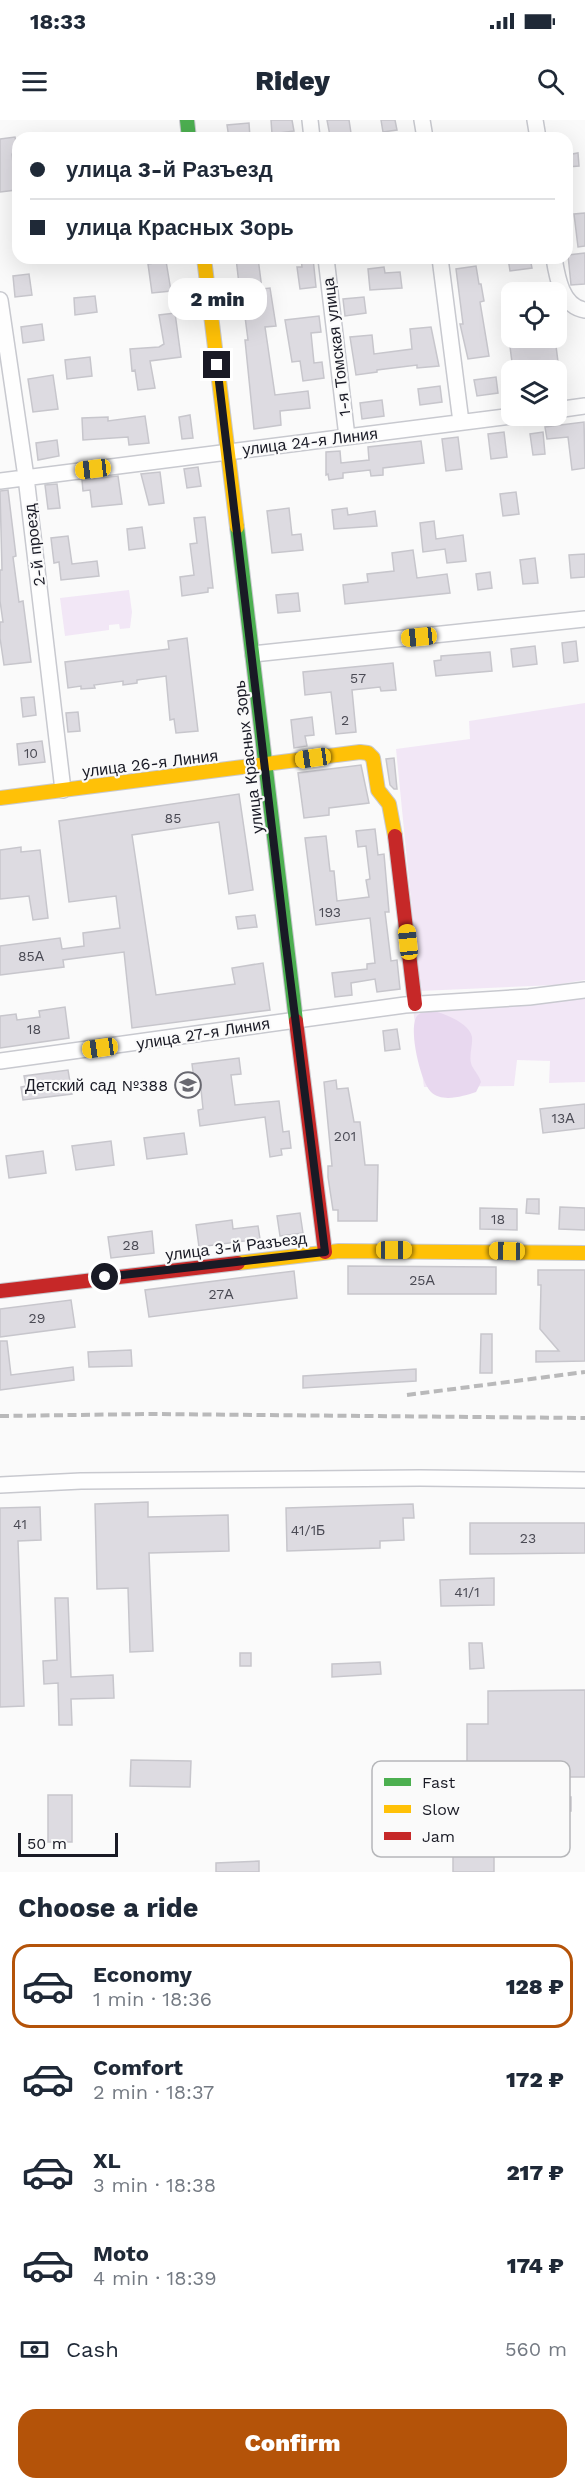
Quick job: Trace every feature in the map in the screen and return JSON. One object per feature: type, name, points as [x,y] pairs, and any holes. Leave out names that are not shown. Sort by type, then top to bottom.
[{"type":"street","name":"улица Красных Зорь","points":[[205,264],[325,1252]]},
{"type":"street","name":"1-я Томская улица","points":[[327,264],[347,437]]},
{"type":"street","points":[[441,264],[461,422]]},
{"type":"street","points":[[556,264],[562,290],[570,303],[585,310]]},
{"type":"street","name":"2-й проезд","points":[[0,300],[26,477],[63,790]]},
{"type":"street","points":[[567,408],[585,406]]},
{"type":"street","name":"улица 24-я Линия","points":[[0,481],[501,417]]},
{"type":"street","points":[[252,654],[585,619]]},
{"type":"street","name":"улица 26-я Линия","points":[[0,798],[360,752],[368,753],[373,758],[378,790],[389,804],[392,814],[415,1004]]},
{"type":"street","name":"улица 27-я Линия","points":[[0,1061],[415,1004],[529,998],[585,990]]},
{"type":"street","name":"улица 3-й Разъезд","points":[[0,1291],[325,1252],[375,1250],[585,1253]]},
{"type":"street","points":[[0,1485],[81,1481],[420,1478],[585,1480]]},
{"type":"shaded area","points":[[129,590],[132,612],[130,628],[120,629],[119,624],[109,625],[109,630],[65,636],[60,598]]},
{"type":"shaded area","points":[[585,703],[585,980],[555,985],[420,991],[396,749],[470,739],[469,721]]},
{"type":"shaded area","points":[[585,994],[585,1082],[549,1083],[550,1061],[517,1060],[514,1086],[424,1087],[413,1009]]},
{"type":"shaded area","points":[[434,1011],[457,1020],[470,1032],[472,1037],[471,1063],[481,1082],[476,1092],[447,1098],[431,1092],[427,1086],[416,1054],[414,1031],[417,1016],[420,1013]]},
{"type":"building","points":[[271,120],[292,120],[294,131],[272,132]]},
{"type":"building","points":[[327,120],[349,120],[351,132],[329,132]]},
{"type":"building","points":[[381,120],[395,120],[397,130],[383,132]]},
{"type":"building","points":[[249,123],[250,132],[228,132],[227,125]]},
{"type":"building","points":[[12,137],[12,190],[0,192],[0,139]]},
{"type":"building","points":[[578,153],[579,166],[573,166],[573,154]]},
{"type":"building","points":[[585,213],[585,246],[578,247],[574,214]]},
{"type":"building","points":[[585,253],[585,284],[571,285],[569,264],[573,264],[573,254]]},
{"type":"building","points":[[148,264],[166,264],[171,291],[152,293]]},
{"type":"building","points":[[237,264],[259,264],[262,289],[270,288],[276,326],[265,327],[275,395],[308,391],[310,408],[280,411],[281,425],[254,429],[245,340],[248,340],[244,309],[240,309],[238,293],[240,293]]},
{"type":"building","points":[[302,264],[314,264],[316,287],[300,289],[297,267],[302,267]]},
{"type":"building","points":[[509,264],[531,264],[532,268],[510,271]]},
{"type":"building","points":[[476,266],[484,301],[480,302],[489,356],[468,359],[460,324],[463,324],[456,269]]},
{"type":"building","points":[[384,267],[385,273],[400,272],[402,288],[370,290],[368,269]]},
{"type":"building","points":[[29,274],[32,295],[15,297],[13,276]]},
{"type":"building","points":[[95,296],[97,312],[75,315],[74,298]]},
{"type":"building","points":[[364,297],[366,313],[345,316],[343,299]]},
{"type":"building","points":[[175,313],[181,357],[150,361],[155,388],[138,390],[135,370],[132,371],[130,349],[159,347],[164,344],[159,315]]},
{"type":"building","points":[[319,316],[321,332],[311,333],[314,363],[322,362],[324,378],[303,381],[300,361],[292,362],[285,320]]},
{"type":"building","points":[[42,324],[44,340],[23,343],[21,327]]},
{"type":"building","points":[[431,327],[439,366],[417,368],[417,365],[356,375],[350,337],[372,335],[374,354],[412,349],[410,329]]},
{"type":"building","points":[[510,348],[556,348],[558,360],[512,360]]},
{"type":"building","points":[[90,357],[92,376],[67,379],[65,360]]},
{"type":"building","points":[[53,375],[58,409],[33,412],[28,379]]},
{"type":"building","points":[[496,377],[498,393],[477,396],[474,380]]},
{"type":"building","points":[[440,386],[442,402],[420,405],[418,389]]},
{"type":"building","points":[[382,400],[384,416],[362,419],[360,403]]},
{"type":"building","points":[[190,415],[193,438],[182,439],[179,417]]},
{"type":"building","points":[[145,416],[149,443],[129,445],[128,437],[83,440],[82,418],[108,417],[108,421]]},
{"type":"building","points":[[584,422],[585,468],[572,470],[568,437],[547,439],[545,427],[567,426]]},
{"type":"building","points":[[504,432],[507,457],[491,459],[488,434]]},
{"type":"building","points":[[543,432],[545,454],[533,455],[530,434]]},
{"type":"building","points":[[458,437],[462,469],[446,471],[442,439]]},
{"type":"building","points":[[57,440],[59,456],[38,460],[36,443]]},
{"type":"building","points":[[421,441],[424,463],[383,468],[383,475],[371,476],[370,470],[343,473],[343,478],[329,480],[328,474],[326,475],[326,452],[340,451],[341,463],[369,460],[368,447]]},
{"type":"building","points":[[198,467],[201,486],[187,488],[184,469]]},
{"type":"building","points":[[160,472],[164,503],[149,505],[141,474]]},
{"type":"building","points":[[118,476],[122,504],[92,507],[90,490],[83,491],[82,480]]},
{"type":"building","points":[[57,484],[60,508],[48,509],[45,485]]},
{"type":"building","points":[[8,490],[19,602],[23,601],[31,662],[4,665],[0,638],[0,622],[3,622],[0,601],[0,570],[2,570],[0,491]]},
{"type":"building","points":[[516,492],[519,514],[503,516],[500,494]]},
{"type":"building","points":[[289,508],[292,535],[301,534],[303,550],[272,553],[267,511]]},
{"type":"building","points":[[347,508],[348,515],[375,511],[377,526],[334,529],[332,510]]},
{"type":"building","points":[[205,517],[213,588],[208,588],[208,592],[182,596],[180,577],[194,575],[190,544],[197,543],[194,518]]},
{"type":"building","points":[[434,521],[436,539],[463,535],[466,561],[447,563],[445,549],[423,552],[420,523]]},
{"type":"building","points":[[142,527],[145,548],[129,550],[127,529]]},
{"type":"building","points":[[68,536],[72,564],[97,561],[99,576],[61,580],[59,562],[54,563],[51,538]]},
{"type":"building","points":[[413,550],[417,578],[447,574],[450,593],[345,604],[343,585],[368,582],[367,574],[394,571],[392,553]]},
{"type":"building","points":[[585,554],[585,577],[571,578],[569,555]]},
{"type":"building","points":[[535,558],[538,583],[523,584],[520,560]]},
{"type":"building","points":[[490,572],[492,588],[478,590],[476,574]]},
{"type":"building","points":[[298,593],[300,611],[278,613],[276,595]]},
{"type":"building","points":[[187,638],[198,731],[176,733],[174,719],[170,720],[166,676],[137,680],[137,683],[123,685],[123,681],[94,685],[95,688],[81,689],[81,686],[68,688],[65,662],[169,649],[168,641]]},
{"type":"building","points":[[576,641],[578,661],[564,663],[562,643]]},
{"type":"building","points":[[535,646],[537,664],[513,667],[511,649]]},
{"type":"building","points":[[490,652],[492,671],[436,676],[434,661],[441,660],[441,656]]},
{"type":"building","points":[[393,663],[396,690],[381,691],[380,687],[352,690],[356,732],[336,734],[331,692],[305,695],[303,672]]},
{"type":"building","points":[[34,697],[36,715],[23,717],[21,698]]},
{"type":"building","points":[[78,712],[80,731],[68,732],[66,713]]},
{"type":"building","points":[[312,717],[314,735],[305,736],[307,746],[294,748],[291,720]]},
{"type":"building","points":[[42,741],[45,762],[19,765],[17,744]]},
{"type":"building","points":[[394,758],[397,789],[390,785],[386,759]]},
{"type":"building","points":[[361,765],[369,803],[329,808],[329,815],[304,818],[298,773]]},
{"type":"building","points":[[239,794],[253,890],[229,894],[219,822],[132,835],[156,995],[235,984],[232,968],[263,963],[270,1010],[132,1028],[124,952],[63,960],[64,967],[0,975],[0,946],[60,938],[62,949],[84,946],[83,933],[120,928],[116,896],[69,902],[59,821]]},
{"type":"building","points":[[375,829],[378,855],[384,854],[389,912],[385,912],[391,961],[397,960],[400,989],[377,992],[375,979],[351,983],[352,995],[335,997],[332,973],[367,969],[367,964],[375,963],[370,918],[316,925],[305,838],[326,836],[330,871],[334,871],[337,901],[369,897],[366,880],[370,879],[366,846],[358,847],[356,831]]},
{"type":"building","points":[[21,847],[21,852],[40,850],[48,918],[33,920],[29,896],[0,899],[0,850]]},
{"type":"building","points":[[255,915],[257,927],[238,929],[236,917]]},
{"type":"building","points":[[65,1007],[69,1038],[0,1048],[0,1016],[16,1014],[17,1020],[40,1017],[39,1011]]},
{"type":"building","points":[[397,1029],[400,1049],[385,1051],[383,1031]]},
{"type":"building","points":[[239,1058],[241,1074],[231,1075],[235,1105],[279,1101],[283,1132],[289,1131],[291,1148],[281,1149],[282,1155],[270,1157],[265,1117],[200,1126],[198,1110],[203,1109],[200,1079],[194,1080],[192,1064]]},
{"type":"building","points":[[68,1070],[72,1094],[23,1100],[21,1087],[26,1086],[24,1076]]},
{"type":"building","points":[[336,1080],[337,1089],[348,1088],[354,1122],[360,1122],[365,1165],[378,1165],[377,1221],[338,1221],[338,1210],[333,1210],[328,1177],[328,1166],[332,1166],[324,1082]]},
{"type":"building","points":[[585,1104],[585,1128],[543,1133],[540,1109]]},
{"type":"building","points":[[184,1133],[187,1154],[147,1159],[144,1138]]},
{"type":"building","points":[[111,1141],[114,1165],[76,1170],[72,1146]]},
{"type":"building","points":[[43,1151],[46,1173],[9,1178],[6,1156]]},
{"type":"building","points":[[527,1199],[539,1199],[539,1214],[526,1213]]},
{"type":"building","points":[[560,1207],[585,1208],[585,1230],[559,1229]]},
{"type":"building","points":[[480,1208],[517,1209],[517,1230],[480,1229]]},
{"type":"building","points":[[300,1213],[303,1233],[280,1236],[277,1216]]},
{"type":"building","points":[[232,1220],[233,1229],[258,1226],[260,1239],[199,1247],[196,1225]]},
{"type":"building","points":[[152,1231],[154,1253],[111,1258],[108,1237]]},
{"type":"building","points":[[348,1266],[496,1267],[496,1294],[348,1294]]},
{"type":"building","points":[[538,1270],[585,1270],[585,1361],[536,1362],[536,1351],[559,1351],[540,1329],[541,1285],[538,1285]]},
{"type":"building","points":[[294,1271],[297,1298],[149,1317],[145,1290]]},
{"type":"building","points":[[71,1300],[75,1327],[0,1337],[0,1309]]},
{"type":"building","points":[[481,1334],[492,1334],[492,1373],[480,1373]]},
{"type":"building","points":[[0,1341],[7,1341],[11,1375],[73,1367],[74,1380],[0,1390]]},
{"type":"building","points":[[131,1350],[132,1366],[89,1367],[88,1352]]},
{"type":"building","points":[[416,1369],[416,1381],[303,1388],[303,1376]]},
{"type":"building","points":[[148,1502],[148,1517],[228,1515],[229,1551],[149,1553],[153,1651],[130,1652],[128,1588],[97,1589],[95,1504]]},
{"type":"building","points":[[413,1504],[414,1518],[403,1518],[404,1540],[380,1541],[380,1548],[287,1551],[286,1508]]},
{"type":"building","points":[[40,1507],[41,1540],[18,1541],[24,1706],[0,1707],[0,1508]]},
{"type":"building","points":[[470,1523],[585,1523],[585,1553],[470,1554]]},
{"type":"building","points":[[494,1578],[494,1605],[441,1606],[440,1580]]},
{"type":"building","points":[[55,1598],[68,1598],[71,1677],[113,1675],[114,1698],[71,1699],[72,1725],[59,1725],[58,1683],[44,1684],[43,1661],[57,1660]]},
{"type":"building","points":[[469,1643],[482,1643],[484,1668],[470,1669]]},
{"type":"building","points":[[240,1653],[251,1653],[251,1666],[240,1666]]},
{"type":"building","points":[[380,1662],[381,1674],[332,1677],[332,1664]]},
{"type":"building","points":[[585,1690],[585,1777],[570,1777],[570,1761],[467,1761],[467,1724],[488,1724],[488,1691]]},
{"type":"building","points":[[131,1760],[191,1761],[190,1787],[130,1786]]},
{"type":"building","points":[[48,1795],[72,1795],[72,1842],[48,1842]]},
{"type":"building","points":[[453,1857],[494,1857],[494,1872],[453,1872]]},
{"type":"building","points":[[259,1861],[259,1872],[216,1872],[216,1863]]},
{"type":"railway","points":[[407,1395],[585,1372]]},
{"type":"railway","points":[[0,1416],[149,1414],[585,1418]]},
{"type":"traffic: fast","points":[[187,120],[188,132]]},
{"type":"traffic: fast","points":[[237,527],[296,1021]]},
{"type":"traffic: slow","points":[[205,264],[237,527]]},
{"type":"traffic: slow","points":[[0,798],[360,752],[368,753],[373,758],[378,790],[389,804],[395,836]]},
{"type":"traffic: slow","points":[[238,1263],[339,1251],[585,1253]]},
{"type":"traffic: jam","points":[[395,836],[415,1004]]},
{"type":"traffic: jam","points":[[296,1021],[325,1252]]},
{"type":"traffic: jam","points":[[0,1291],[238,1263]]},
{"type":"place","name":"Детский сад №388","points":[[188,1085]]},
{"type":"route","points":[[105,1277],[325,1252],[217,365]]}]
